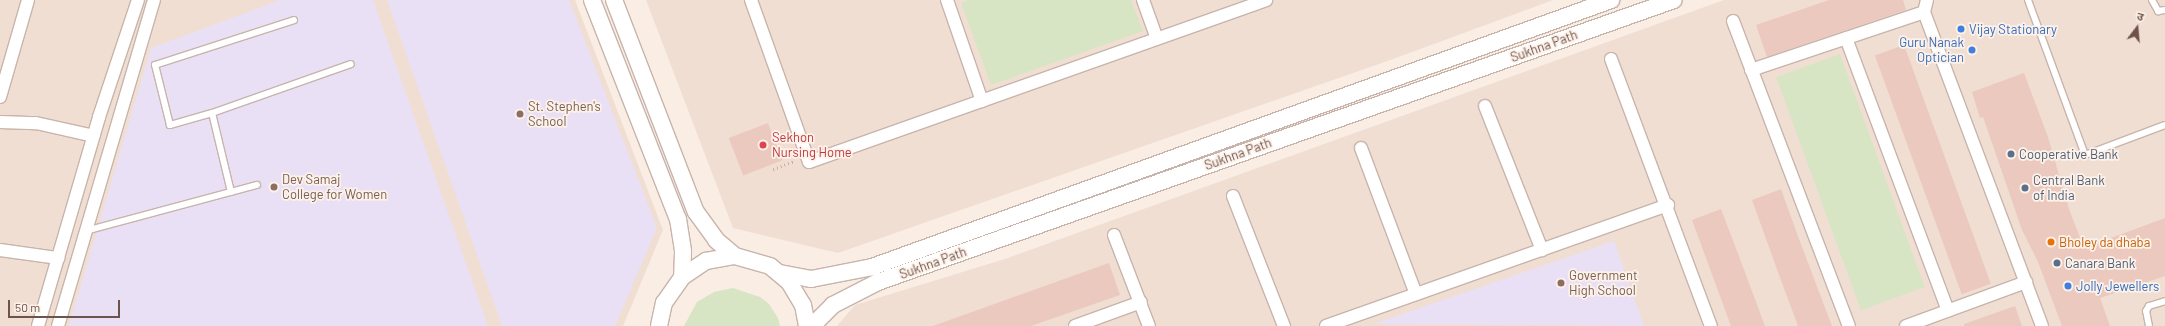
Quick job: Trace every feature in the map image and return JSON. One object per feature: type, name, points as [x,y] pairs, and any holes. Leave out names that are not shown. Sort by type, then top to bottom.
[{"type":"main road","points":[[592,0],[678,219],[683,252],[682,277]]},
{"type":"main road","points":[[614,0],[696,212],[716,240],[735,256]]},
{"type":"main road","name":"Sukhna Path","points":[[780,273],[811,279],[872,267],[1611,0]]},
{"type":"main road","name":"Sukhna Path","points":[[812,326],[833,305],[878,282],[1674,0]]},
{"type":"main road","points":[[659,326],[664,302],[682,277],[706,261],[735,256],[759,261],[780,273],[797,293],[803,305],[807,326]]},
{"type":"street","points":[[0,97],[28,0]]},
{"type":"street","points":[[38,326],[94,136],[138,0]]},
{"type":"street","points":[[58,326],[154,0]]},
{"type":"street","points":[[751,0],[809,162],[1266,0]]},
{"type":"street","points":[[947,0],[982,100]]},
{"type":"street","points":[[1143,0],[1157,39]]},
{"type":"street","points":[[1751,70],[1846,38],[1926,6],[2042,326]]},
{"type":"street","points":[[1733,21],[1849,326]]},
{"type":"street","points":[[1846,38],[1948,311]]},
{"type":"street","points":[[1611,59],[1668,205],[1711,326]]},
{"type":"street","points":[[1485,106],[1542,250]]},
{"type":"street","points":[[0,122],[36,123],[94,136]]},
{"type":"street","points":[[1361,148],[1416,294]]},
{"type":"street","points":[[1233,196],[1284,326]]},
{"type":"street","points":[[1326,326],[1668,205]]},
{"type":"street","points":[[1114,235],[1149,326]]},
{"type":"street","points":[[0,250],[58,258]]},
{"type":"street","points":[[1906,326],[2026,282]]},
{"type":"street","points":[[1076,326],[1141,302]]},
{"type":"lane","points":[[2028,0],[2085,155],[2165,125]]},
{"type":"lane","points":[[2152,0],[2158,11],[2165,10]]},
{"type":"lane","points":[[294,20],[155,64],[170,125],[212,113],[351,64]]},
{"type":"lane","points":[[212,113],[232,192]]},
{"type":"lane","points":[[85,232],[257,185]]},
{"type":"lane","points":[[2149,326],[2146,311],[2149,306],[2165,301]]},
{"type":"path","points":[[773,169],[806,156]]},
{"type":"shaded area","points":[[0,0],[575,0],[663,230],[623,326],[0,326]]},
{"type":"shaded area","name":"Dev Samaj College for Women","points":[[280,0],[373,0],[488,326],[69,326],[151,48]]},
{"type":"shaded area","name":"St. Stephen's School","points":[[387,0],[569,0],[657,228],[615,326],[502,326]]},
{"type":"shaded area","points":[[646,0],[1553,0],[1396,58],[838,253],[733,228]]},
{"type":"shaded area","points":[[1724,0],[2165,0],[2165,326],[837,326],[855,305],[1005,259]]},
{"type":"shaded area","name":"Government High School","points":[[1614,241],[1644,326],[1374,324]]},
{"type":"green space","points":[[969,0],[1131,0],[1143,31],[991,85],[961,3]]},
{"type":"green space","points":[[1840,54],[1925,287],[1861,310],[1776,77]]},
{"type":"green space","points":[[733,288],[760,297],[769,304],[778,318],[780,326],[684,326],[697,302],[714,292]]},
{"type":"building","points":[[1829,0],[1903,0],[1906,10],[1767,57],[1756,25]]},
{"type":"building","points":[[1904,45],[1991,284],[1962,294],[1875,56]]},
{"type":"building","points":[[2024,73],[2048,137],[2069,209],[2084,248],[2165,218],[2165,276],[2100,298],[2110,326],[2062,326],[2038,262],[2022,230],[1983,117],[1980,118],[1972,92]]},
{"type":"building","points":[[768,123],[782,160],[743,175],[729,138]]},
{"type":"building","points":[[1781,189],[1832,326],[1798,326],[1779,275],[1752,200]]},
{"type":"building","points":[[1721,209],[1765,326],[1731,326],[1692,220]]},
{"type":"building","points":[[1109,263],[1120,295],[1031,326],[933,326]]},
{"type":"building","points":[[2015,306],[2022,326],[1964,326],[1964,324]]},
{"type":"place","name":"Vijay Stationary","points":[[1961,29]]},
{"type":"place","name":"Guru Nanak Optician","points":[[1972,50]]},
{"type":"place","name":"St. Stephen's School","points":[[520,114]]},
{"type":"place","name":"Sekhon Nursing Home","points":[[763,145]]},
{"type":"place","name":"Cooperative Bank","points":[[2011,154]]},
{"type":"place","name":"Dev Samaj College for Women","points":[[274,187]]},
{"type":"place","name":"Central Bank of India","points":[[2025,188]]},
{"type":"place","name":"Bholey da dhaba","points":[[2051,242]]},
{"type":"place","name":"Canara Bank","points":[[2057,263]]},
{"type":"place","name":"Government High School","points":[[1561,283]]},
{"type":"place","name":"Jolly Jewellers","points":[[2068,286]]}]
